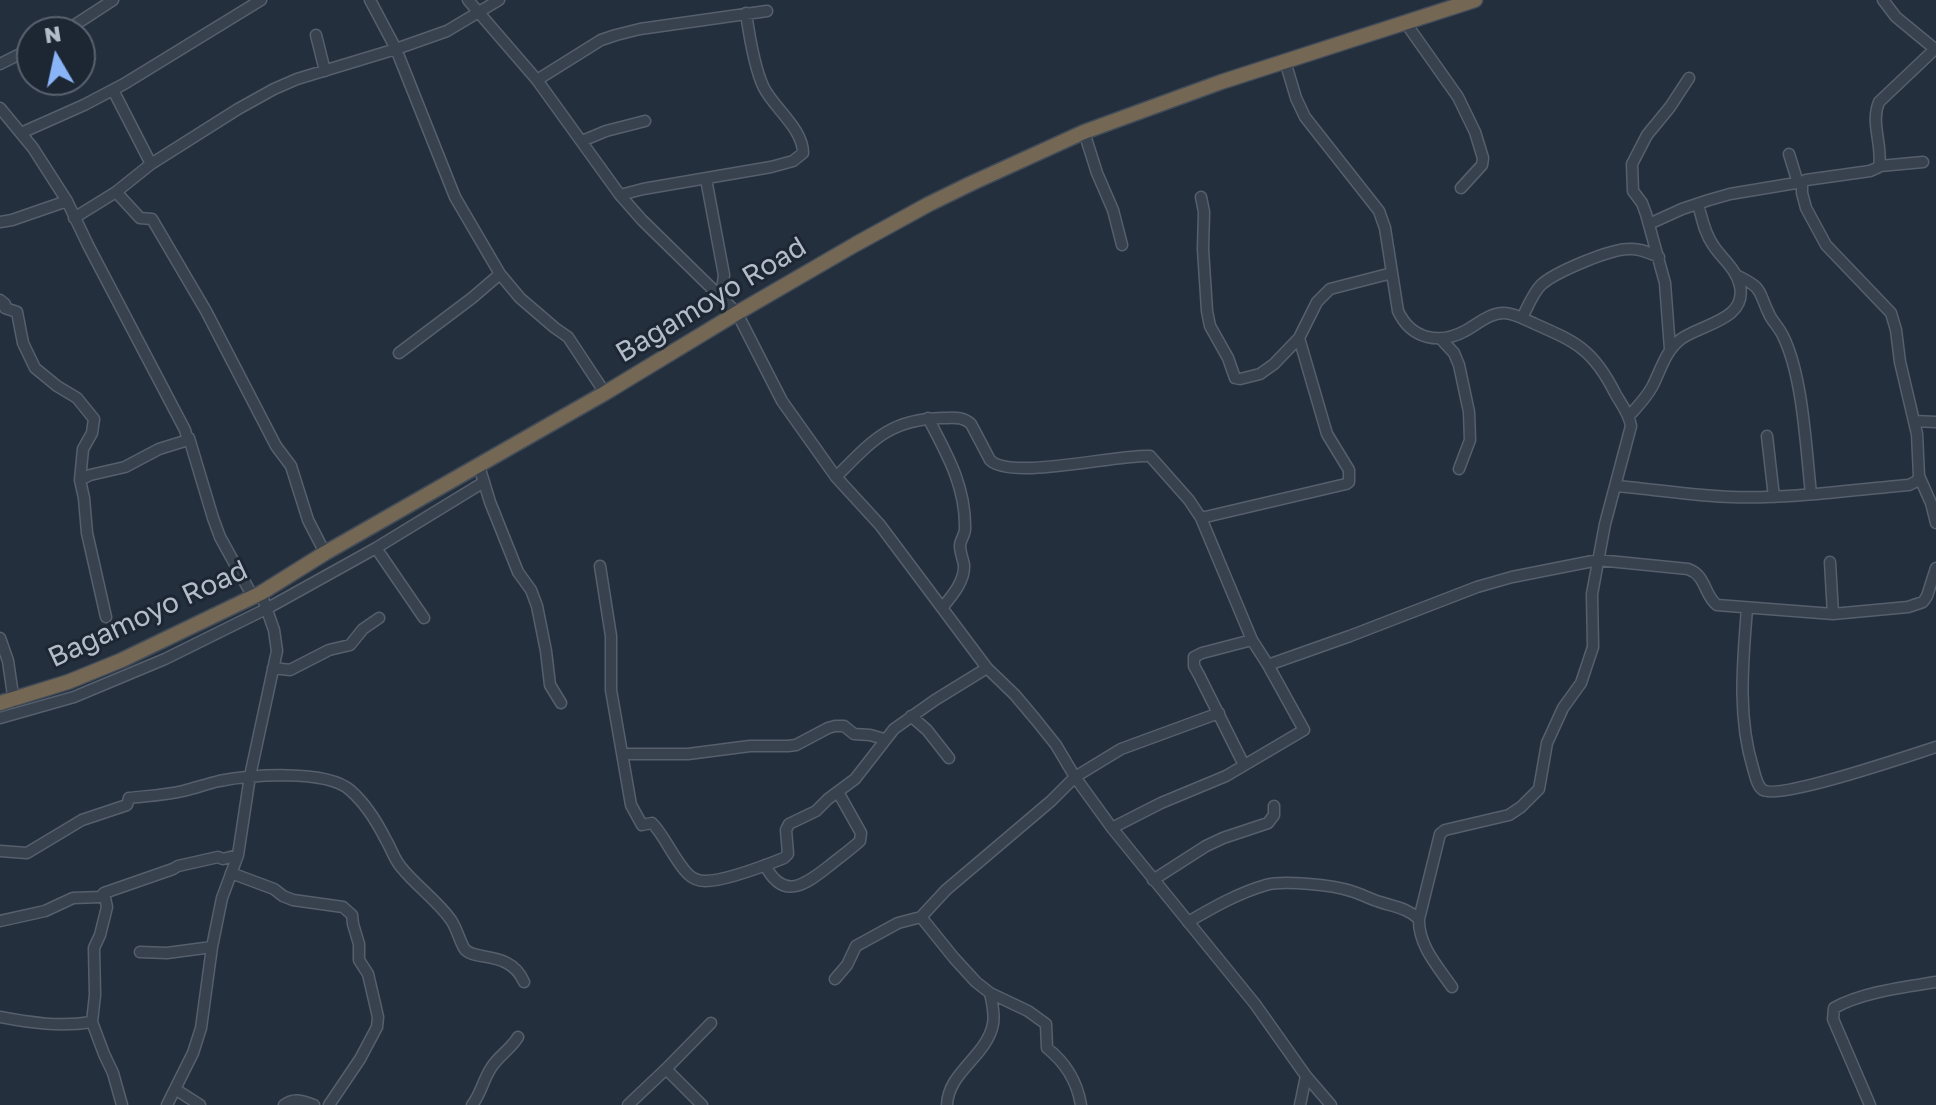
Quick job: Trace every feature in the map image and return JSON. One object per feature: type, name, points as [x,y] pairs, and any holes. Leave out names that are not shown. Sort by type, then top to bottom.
[{"type":"highway","name":"Bagamoyo Road","points":[[9,706],[122,660],[257,595],[929,204],[1084,132],[1221,82],[1475,0]]},
{"type":"street","points":[[88,16],[113,0]]},
{"type":"street","points":[[21,133],[113,90],[261,0]]},
{"type":"street","points":[[370,0],[396,49],[455,197],[500,274],[520,298],[568,337],[605,393]]},
{"type":"street","points":[[468,0],[537,80],[620,195],[737,313],[782,401],[836,477],[880,525],[987,668],[1015,695],[1056,745],[1112,828],[1255,1004],[1306,1076],[1331,1105]]},
{"type":"street","points":[[74,218],[216,122],[274,89],[447,31],[499,0]]},
{"type":"street","points":[[1880,166],[1875,124],[1879,102],[1936,50],[1896,17],[1883,0]]},
{"type":"street","points":[[537,80],[601,40],[616,35],[767,11]]},
{"type":"street","points":[[620,195],[771,167],[793,161],[803,153],[800,136],[764,88],[746,13]]},
{"type":"street","points":[[1405,22],[1458,97],[1475,132],[1483,158],[1482,165],[1461,188]]},
{"type":"street","points":[[316,35],[325,71]]},
{"type":"street","points":[[1285,61],[1305,117],[1379,211],[1385,228],[1398,311],[1415,333],[1441,339],[1467,330],[1494,315],[1502,313],[1522,318],[1573,341],[1590,355],[1606,374],[1629,416],[1631,426],[1605,524],[1592,594],[1593,647],[1581,683],[1552,728],[1539,789],[1509,815],[1445,830],[1440,834],[1418,927],[1423,943],[1452,987]]},
{"type":"street","points":[[1670,349],[1665,283],[1642,203],[1633,191],[1632,164],[1647,135],[1689,78]]},
{"type":"street","points":[[113,90],[151,164]]},
{"type":"street","points":[[0,108],[33,148],[67,201],[189,438],[216,527],[268,608],[274,630],[277,651],[250,776],[238,855],[222,898],[212,947],[201,1028],[193,1053],[167,1105]]},
{"type":"street","points":[[582,141],[645,121]]},
{"type":"street","points":[[1084,132],[1113,210],[1122,245]]},
{"type":"street","points":[[1789,154],[1806,208],[1826,245],[1891,313],[1917,434],[1919,476],[1936,523]]},
{"type":"street","points":[[1649,224],[1682,209],[1730,194],[1870,171],[1880,166],[1923,162]]},
{"type":"street","points":[[706,179],[724,275],[721,297]]},
{"type":"street","points":[[116,192],[140,218],[152,219],[206,311],[276,446],[291,466],[308,520],[325,553]]},
{"type":"street","points":[[1201,197],[1207,311],[1210,326],[1235,378],[1260,374],[1274,364],[1299,338],[1324,294],[1341,286],[1392,273]]},
{"type":"street","points":[[0,222],[67,201]]},
{"type":"street","points":[[1629,416],[1652,388],[1670,349],[1682,338],[1738,308],[1741,296],[1736,275],[1711,241],[1703,226],[1698,204]]},
{"type":"street","points":[[1522,318],[1540,286],[1558,274],[1607,253],[1627,249],[1642,250],[1659,257]]},
{"type":"street","points":[[399,353],[500,274]]},
{"type":"street","points":[[1736,275],[1760,290],[1771,318],[1783,335],[1797,386],[1811,494]]},
{"type":"street","points":[[0,300],[5,308],[17,312],[23,343],[35,368],[77,398],[94,419],[92,433],[83,449],[80,480],[87,533],[106,617]]},
{"type":"street","points":[[1201,518],[1349,482],[1349,470],[1327,434],[1299,338]]},
{"type":"street","points":[[1441,339],[1454,353],[1459,365],[1469,412],[1470,440],[1459,469]]},
{"type":"street","points":[[836,477],[859,454],[901,423],[928,418],[961,418],[975,429],[990,460],[1001,467],[1024,468],[1150,456],[1189,500],[1201,518],[1252,640],[1304,730],[1218,780],[1161,803],[1112,828]]},
{"type":"street","points":[[928,418],[953,466],[964,503],[965,533],[960,545],[964,566],[959,585],[942,608]]},
{"type":"street","points":[[1914,421],[1935,422]]},
{"type":"street","points":[[1917,434],[1935,422]]},
{"type":"street","points":[[1767,436],[1774,497]]},
{"type":"street","points":[[80,480],[125,467],[159,449],[186,442],[189,438]]},
{"type":"street","points":[[479,466],[518,572],[531,590],[537,606],[550,685],[561,703]]},
{"type":"street","points":[[1616,486],[1705,496],[1774,497],[1909,485],[1919,476]]},
{"type":"street","points":[[9,706],[96,688],[152,665],[268,608],[376,548],[484,482]]},
{"type":"street","points":[[376,548],[424,618]]},
{"type":"street","points":[[1268,665],[1477,587],[1541,570],[1598,560],[1688,569],[1699,575],[1712,602],[1725,607],[1833,614],[1908,607],[1923,602],[1936,568]]},
{"type":"street","points":[[1830,562],[1833,614]]},
{"type":"street","points":[[600,566],[611,636],[611,690],[629,793],[638,820],[642,825],[652,823],[689,876],[697,880],[705,881],[784,858],[788,854],[787,826],[816,811],[855,779],[894,729],[987,668]]},
{"type":"street","points":[[1747,608],[1743,710],[1749,755],[1763,790],[1773,793],[1790,789],[1936,747]]},
{"type":"street","points":[[273,668],[290,670],[329,650],[350,645],[363,629],[379,618]]},
{"type":"street","points":[[197,625],[205,639]]},
{"type":"street","points":[[0,638],[8,661],[9,706],[0,718]]},
{"type":"street","points":[[1244,765],[1194,666],[1194,657],[1252,640]]},
{"type":"street","points":[[835,979],[847,965],[856,946],[898,923],[921,917],[946,890],[1075,777],[1121,749],[1219,713]]},
{"type":"street","points":[[911,716],[927,730],[949,758]]},
{"type":"street","points":[[623,754],[688,754],[750,746],[796,745],[835,726],[844,726],[854,734],[884,739]]},
{"type":"street","points":[[0,851],[27,853],[82,820],[127,805],[129,798],[183,791],[250,776],[325,778],[349,789],[369,811],[399,865],[452,922],[466,951],[506,962],[524,982]]},
{"type":"street","points":[[765,865],[771,877],[781,884],[804,885],[860,841],[861,833],[838,792]]},
{"type":"street","points":[[1153,880],[1206,846],[1268,823],[1274,815],[1274,806]]},
{"type":"street","points":[[0,921],[45,911],[73,898],[100,897],[178,866],[238,855]]},
{"type":"street","points":[[231,873],[274,889],[293,900],[343,907],[352,915],[359,944],[359,960],[368,974],[378,1017],[377,1027],[367,1049],[329,1105]]},
{"type":"street","points":[[1188,922],[1239,895],[1278,883],[1322,885],[1353,891],[1405,909],[1419,919]]},
{"type":"street","points":[[104,893],[107,907],[94,948],[92,1022],[113,1073],[122,1105]]},
{"type":"street","points":[[921,917],[976,982],[1046,1024],[1047,1048],[1061,1060],[1073,1078],[1081,1105]]},
{"type":"street","points":[[140,952],[167,953],[212,947]]},
{"type":"street","points":[[1870,1105],[1833,1019],[1834,1008],[1855,999],[1936,982]]},
{"type":"street","points":[[947,1105],[953,1084],[989,1036],[994,1013],[990,993]]},
{"type":"street","points":[[0,1017],[36,1024],[92,1022]]},
{"type":"street","points":[[628,1105],[711,1023]]},
{"type":"street","points":[[472,1105],[492,1065],[512,1047],[518,1037]]},
{"type":"street","points":[[666,1069],[702,1105]]},
{"type":"street","points":[[1300,1105],[1306,1076]]},
{"type":"street","points":[[175,1089],[200,1105]]},
{"type":"street","points":[[284,1105],[298,1099],[314,1105]]}]
